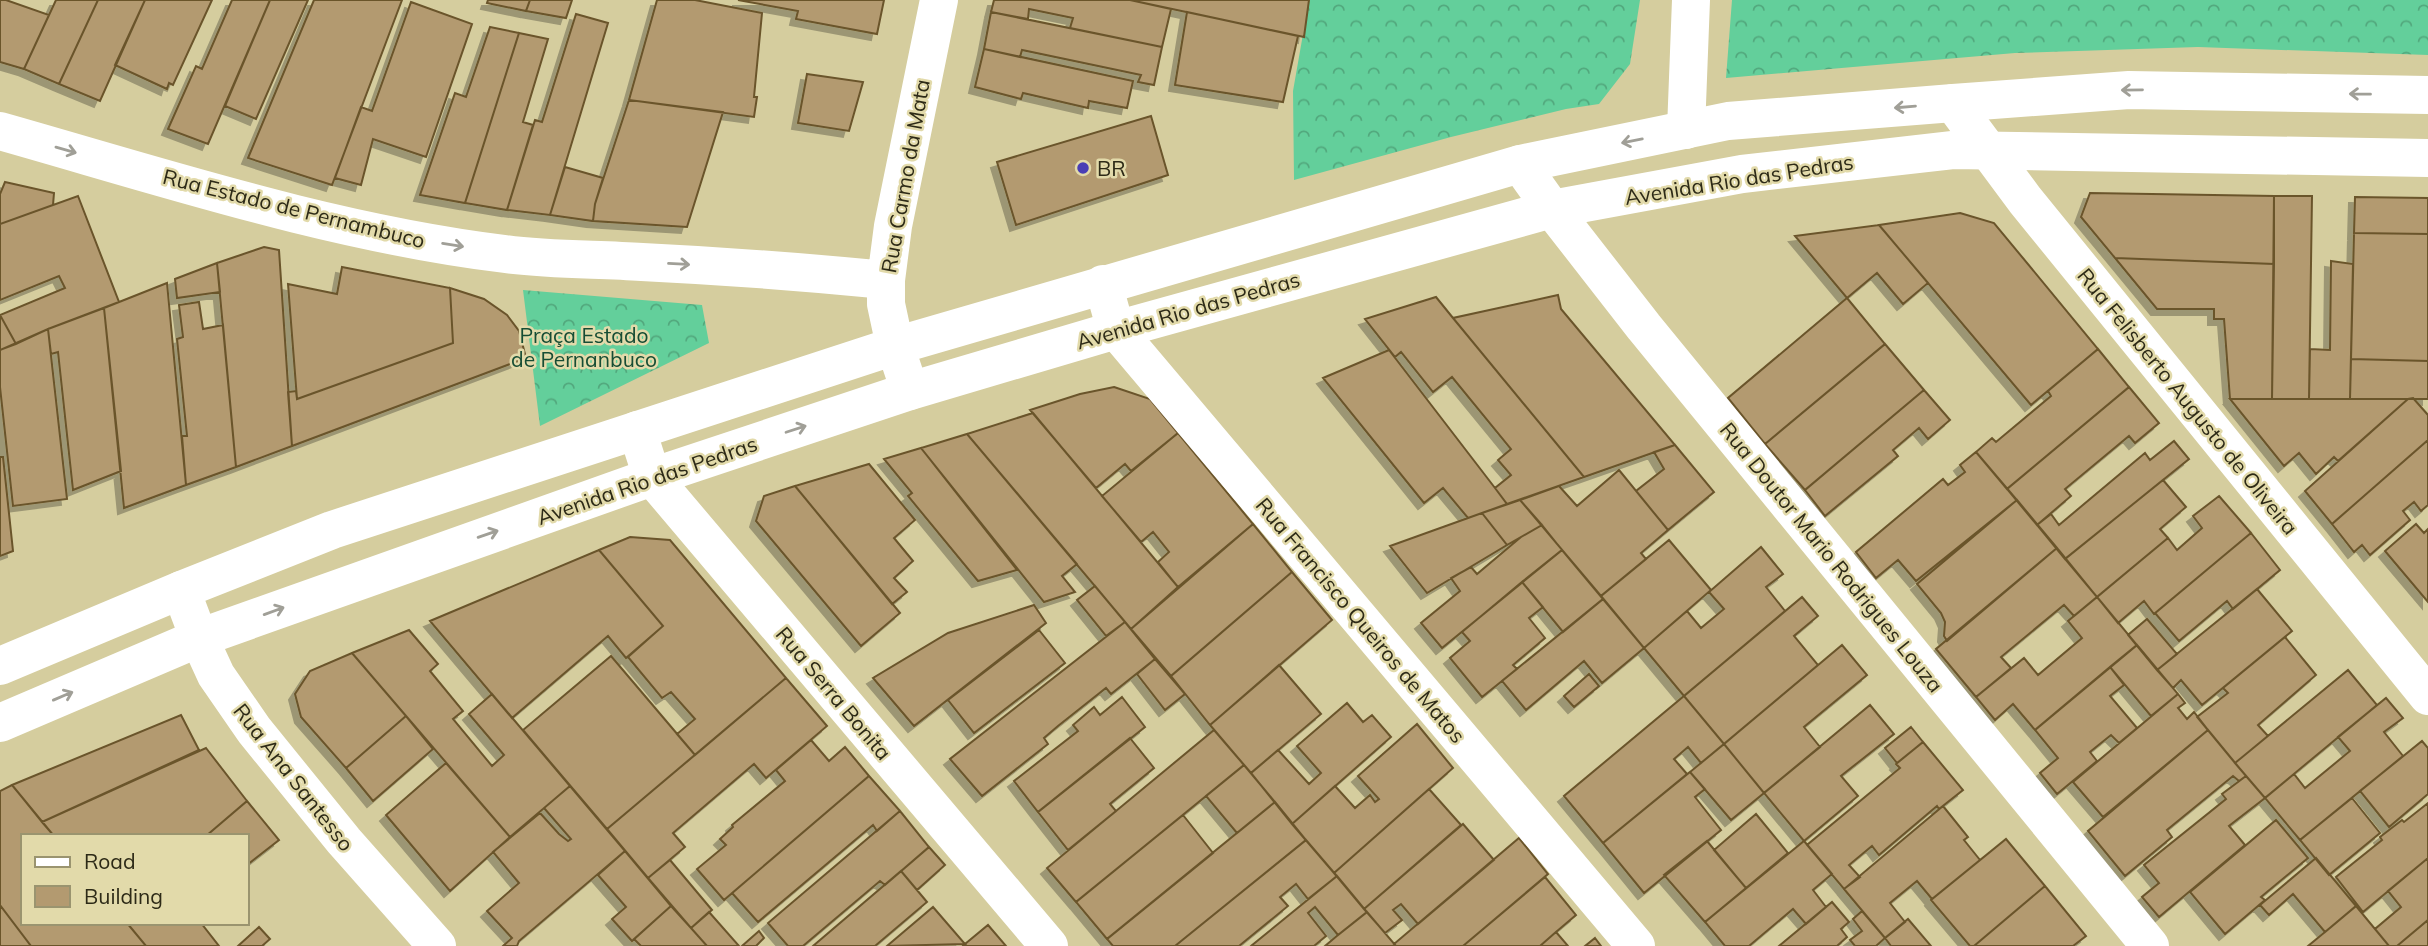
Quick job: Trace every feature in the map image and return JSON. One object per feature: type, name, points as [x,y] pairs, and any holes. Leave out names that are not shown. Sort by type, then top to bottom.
[{"type":"main road","name":"Rua Carmo da Mata","points":[[910,391],[895,346],[886,304],[886,280],[893,226],[939,0]]},
{"type":"main road","points":[[1686,130],[1691,0]]},
{"type":"main road","points":[[0,666],[332,530],[895,346],[1520,164],[1728,121],[1953,103],[2129,90],[2428,95]]},
{"type":"main road","name":"Rua Felisberto Augusto de Oliveira","points":[[1953,103],[2025,200],[2428,696]]},
{"type":"main road","name":"Rua Estado de Pernambuco","points":[[0,131],[227,195],[349,226],[415,239],[506,254],[775,269],[886,280]]},
{"type":"main road","name":"Avenida Rio das Pedras","points":[[0,723],[199,638],[652,477],[910,391],[1116,330],[1552,209],[1742,174],[1953,150],[2428,158]]},
{"type":"main road","name":"Rua Doutor Mario Rodrigues Louza","points":[[1520,164],[1644,327],[2150,946]]},
{"type":"main road","name":"Rua Francisco Queiros de Matos","points":[[1103,284],[1116,330],[1636,946]]},
{"type":"main road","name":"Rua Serra Bonita","points":[[636,430],[652,477],[1049,946]]},
{"type":"main road","name":"Rua Ana Santesso","points":[[181,590],[216,675],[254,730],[344,841],[436,946]]},
{"type":"green space","points":[[1309,0],[1640,0],[1630,64],[1599,104],[1566,109],[1451,137],[1294,180],[1293,91]]},
{"type":"green space","points":[[1732,0],[2428,0],[2428,55],[2198,47],[2015,53],[1726,78]]},
{"type":"green space","name":"Praça Estado de Pernanbuco","points":[[523,290],[702,305],[709,343],[540,426]]},
{"type":"building","points":[[0,0],[49,15],[24,69],[0,62]]},
{"type":"building","points":[[56,0],[98,0],[59,84],[24,69]]},
{"type":"building","points":[[98,0],[145,0],[100,101],[59,84]]},
{"type":"building","points":[[145,0],[212,0],[173,85],[169,83],[167,89],[115,65]]},
{"type":"building","points":[[232,0],[270,0],[208,144],[168,129],[196,66],[202,69]]},
{"type":"building","points":[[270,0],[308,0],[256,119],[225,106]]},
{"type":"building","points":[[314,0],[402,0],[332,185],[248,158]]},
{"type":"building","points":[[488,0],[530,0],[526,11],[487,3]]},
{"type":"building","points":[[530,0],[572,0],[566,18],[526,11]]},
{"type":"building","points":[[657,0],[695,0],[762,13],[754,117],[629,100]]},
{"type":"building","points":[[738,0],[884,0],[877,34],[796,19],[798,11]]},
{"type":"building","points":[[994,0],[1130,0],[1171,9],[1162,47],[1070,28],[1073,18],[1029,9],[1028,19],[991,12]]},
{"type":"building","points":[[1130,0],[1309,0],[1304,37]]},
{"type":"building","points":[[411,2],[472,24],[426,157],[373,139],[361,185],[335,178],[361,107],[372,111]]},
{"type":"building","points":[[991,12],[1162,47],[1154,85],[1138,82],[1141,75],[1022,50],[1020,57],[984,49]]},
{"type":"building","points":[[1187,12],[1298,36],[1283,102],[1175,85]]},
{"type":"building","points":[[576,14],[608,23],[550,215],[507,210],[535,120],[542,122]]},
{"type":"building","points":[[490,27],[519,33],[465,203],[420,195],[455,93],[466,97]]},
{"type":"building","points":[[519,33],[548,39],[523,122],[533,125],[507,210],[465,203]]},
{"type":"building","points":[[984,49],[1133,81],[1127,108],[1089,101],[1088,108],[1023,93],[1021,99],[975,87]]},
{"type":"building","points":[[807,74],[863,82],[849,131],[798,123]]},
{"type":"building","points":[[629,100],[723,112],[687,227],[593,221],[595,204]]},
{"type":"building","name":"BR","points":[[1151,116],[1168,175],[1016,225],[997,162]]},
{"type":"building","points":[[565,167],[603,178],[593,221],[550,215]]},
{"type":"building","points":[[5,182],[54,193],[53,205],[0,224],[0,194]]},
{"type":"building","points":[[2090,193],[2274,196],[2274,264],[2115,258],[2081,217]]},
{"type":"building","points":[[78,196],[119,302],[16,344],[0,315],[65,288],[59,276],[0,300],[0,224]]},
{"type":"building","points":[[2274,196],[2312,196],[2309,399],[2272,399]]},
{"type":"building","points":[[2355,197],[2428,198],[2428,234],[2354,233]]},
{"type":"building","points":[[1960,213],[1994,223],[2098,349],[2031,405],[1879,225]]},
{"type":"building","points":[[1879,225],[1928,283],[1903,304],[1877,273],[1847,298],[1795,236]]},
{"type":"building","points":[[2354,233],[2428,234],[2428,361],[2351,359]]},
{"type":"building","points":[[264,247],[279,250],[292,446],[236,467],[217,263]]},
{"type":"building","points":[[2115,258],[2274,264],[2272,399],[2230,399],[2224,319],[2214,319],[2214,309],[2157,309]]},
{"type":"building","points":[[2331,261],[2353,264],[2350,399],[2309,399],[2310,349],[2330,350]]},
{"type":"building","points":[[217,263],[220,292],[177,298],[175,279]]},
{"type":"building","points":[[342,267],[450,288],[453,343],[297,399],[288,284],[337,294]]},
{"type":"building","points":[[167,283],[186,485],[124,508],[104,308]]},
{"type":"building","points":[[450,288],[484,299],[507,315],[519,331],[526,358],[292,446],[288,392],[296,391],[297,399],[453,343]]},
{"type":"building","points":[[1558,295],[1561,309],[1675,445],[1584,477],[1453,318]]},
{"type":"building","points":[[1436,297],[1584,477],[1507,504],[1495,488],[1511,475],[1498,460],[1511,449],[1452,377],[1433,392],[1401,352],[1395,357],[1365,319]]},
{"type":"building","points":[[1847,298],[1885,344],[1765,444],[1728,398]]},
{"type":"building","points":[[199,302],[203,329],[223,325],[236,467],[186,485],[182,436],[187,436],[177,339],[183,337],[179,305]]},
{"type":"building","points":[[104,308],[121,471],[73,490],[58,352],[51,354],[48,329]]},
{"type":"building","points":[[0,315],[16,344],[0,350]]},
{"type":"building","points":[[48,329],[67,499],[13,506],[0,387],[0,350]]},
{"type":"building","points":[[1885,344],[1924,390],[1805,490],[1765,444]]},
{"type":"building","points":[[2098,349],[2129,387],[2007,489],[1976,452],[1992,438],[1996,442],[2051,396],[2048,391]]},
{"type":"building","points":[[1389,350],[1507,504],[1468,518],[1443,488],[1424,503],[1323,378]]},
{"type":"building","points":[[2351,359],[2428,361],[2428,399],[2350,399]]},
{"type":"building","points":[[1114,387],[1150,399],[1178,433],[1131,471],[1125,464],[1096,488],[1030,410],[1080,394]]},
{"type":"building","points":[[2129,387],[2159,423],[2135,443],[2129,436],[2065,489],[2071,496],[2037,525],[2007,489]]},
{"type":"building","points":[[1924,390],[1950,420],[1928,439],[1919,428],[1893,450],[1898,456],[1825,516],[1805,490]]},
{"type":"building","points":[[2413,398],[2428,415],[2428,440],[2332,524],[2305,491],[2408,399]]},
{"type":"building","points":[[2230,399],[2408,399],[2338,461],[2334,457],[2316,474],[2299,453],[2284,466]]},
{"type":"building","points":[[1033,413],[1178,587],[1131,629],[967,434]]},
{"type":"building","points":[[1178,433],[1253,524],[1178,587],[1158,562],[1169,552],[1153,532],[1141,542],[1102,496]]},
{"type":"building","points":[[967,434],[1077,564],[1062,576],[1075,592],[1044,602],[921,448]]},
{"type":"building","points":[[2428,440],[2428,505],[2421,511],[2414,502],[2403,511],[2410,520],[2370,555],[2362,545],[2354,552],[2332,524]]},
{"type":"building","points":[[2174,441],[2189,459],[2065,559],[2037,525],[2051,514],[2059,525],[2145,453],[2150,460]]},
{"type":"building","points":[[1675,445],[1714,492],[1668,530],[1636,491],[1664,469],[1654,452]]},
{"type":"building","points":[[921,448],[1017,570],[978,581],[908,496],[912,493],[884,459]]},
{"type":"building","points":[[1976,452],[2017,500],[1916,581],[1898,560],[1876,578],[1856,552],[1943,479],[1948,485],[1965,472],[1960,465]]},
{"type":"building","points":[[0,457],[3,457],[13,551],[0,556]]},
{"type":"building","points":[[869,464],[915,520],[894,538],[913,561],[894,578],[907,592],[892,604],[795,486]]},
{"type":"building","points":[[1619,470],[1668,530],[1641,553],[1646,559],[1601,596],[1520,500],[1559,486],[1577,506]]},
{"type":"building","points":[[2163,480],[2186,507],[2160,529],[2168,538],[2097,597],[2065,559]]},
{"type":"building","points":[[795,486],[900,613],[861,646],[756,521],[764,496]]},
{"type":"building","points":[[2219,496],[2251,533],[2154,614],[2144,601],[2118,623],[2097,597],[2168,538],[2177,550],[2202,528],[2193,516]]},
{"type":"building","points":[[1520,500],[1542,525],[1507,545],[1482,513]]},
{"type":"building","points":[[2017,500],[2057,548],[1947,641],[1941,613],[1917,584]]},
{"type":"building","points":[[1482,513],[1507,545],[1427,593],[1390,546]]},
{"type":"building","points":[[1253,524],[1292,572],[1171,676],[1131,629]]},
{"type":"building","points":[[2416,524],[2424,533],[2428,529],[2428,602],[2385,551]]},
{"type":"building","points":[[1542,525],[1562,550],[1442,648],[1421,623],[1460,591],[1451,578],[1471,567],[1477,574],[1521,537]]},
{"type":"building","points":[[2251,533],[2280,570],[2233,609],[2227,601],[2179,641],[2155,613]]},
{"type":"building","points":[[630,537],[670,540],[786,678],[695,755],[677,734],[695,719],[671,692],[662,698],[628,657],[663,626],[599,550]]},
{"type":"building","points":[[1669,540],[1711,590],[1644,648],[1601,596]]},
{"type":"building","points":[[1761,547],[1783,574],[1766,587],[1785,611],[1684,696],[1644,648],[1687,611],[1701,628],[1724,609],[1709,592]]},
{"type":"building","points":[[2057,548],[2097,597],[2074,616],[2064,605],[2001,657],[2011,668],[1976,697],[1936,649]]},
{"type":"building","points":[[599,550],[663,626],[626,658],[608,636],[512,718],[430,621]]},
{"type":"building","points":[[1562,550],[1603,599],[1563,632],[1522,582]]},
{"type":"building","points":[[1292,572],[1332,620],[1210,725],[1171,676]]},
{"type":"building","points":[[1522,582],[1543,607],[1529,618],[1545,638],[1513,665],[1517,669],[1482,697],[1450,658],[1470,641],[1462,632]]},
{"type":"building","points":[[1095,586],[1125,622],[1106,636],[1077,600]]},
{"type":"building","points":[[2257,589],[2292,631],[2202,705],[2181,680],[2173,688],[2157,670]]},
{"type":"building","points":[[1802,597],[1818,616],[1794,636],[1818,665],[1724,744],[1684,696]]},
{"type":"building","points":[[2097,597],[2137,645],[2035,730],[2013,704],[1995,720],[1976,697],[2024,658],[2038,675],[2082,638],[2068,621]]},
{"type":"building","points":[[1603,599],[1644,648],[1602,683],[1584,661],[1526,710],[1502,681]]},
{"type":"building","points":[[1034,605],[1046,623],[914,726],[873,678],[948,633]]},
{"type":"building","points":[[2147,619],[2177,654],[2157,670],[2128,635]]},
{"type":"building","points":[[1125,622],[1155,659],[1111,694],[1106,688],[1058,726],[1044,738],[1048,744],[982,796],[950,759]]},
{"type":"building","points":[[409,630],[438,664],[430,671],[463,711],[453,719],[492,766],[504,755],[469,714],[492,694],[570,786],[510,837],[352,653]]},
{"type":"building","points":[[1039,630],[1065,663],[974,733],[948,700]]},
{"type":"building","points":[[2285,637],[2316,675],[2258,725],[2268,736],[2235,763],[2197,717],[2228,693],[2223,688]]},
{"type":"building","points":[[1842,645],[1867,675],[1804,727],[1820,747],[1764,793],[1724,744]]},
{"type":"building","points":[[2137,645],[2178,694],[2151,716],[2110,667]]},
{"type":"building","points":[[352,653],[406,716],[346,768],[301,717],[295,694],[310,671]]},
{"type":"building","points":[[611,656],[695,755],[607,829],[523,730]]},
{"type":"building","points":[[1155,659],[1185,694],[1165,710],[1137,674]]},
{"type":"building","points":[[1279,665],[1321,714],[1251,773],[1210,725]]},
{"type":"building","points":[[2110,667],[2124,685],[2110,696],[2137,728],[2119,743],[2111,735],[2090,752],[2097,761],[2057,794],[2040,773],[2058,758],[2035,730]]},
{"type":"building","points":[[2348,670],[2377,705],[2265,798],[2235,763]]},
{"type":"building","points":[[1589,674],[1599,686],[1574,707],[1564,696]]},
{"type":"building","points":[[786,678],[827,726],[766,778],[754,764],[673,833],[685,847],[648,878],[607,829]]},
{"type":"building","points":[[2178,694],[2185,703],[2178,708],[2187,719],[2194,712],[2208,730],[2103,817],[2073,782]]},
{"type":"building","points":[[1684,696],[1724,744],[1701,763],[1688,747],[1674,759],[1687,774],[1603,843],[1564,796]]},
{"type":"building","points":[[1122,697],[1145,727],[1038,812],[1014,781],[1078,731],[1073,725],[1094,707],[1100,715]]},
{"type":"building","points":[[2386,698],[2403,718],[2384,732],[2403,756],[2300,840],[2265,798],[2294,774],[2305,788],[2350,751],[2338,737]]},
{"type":"building","points":[[1347,703],[1363,722],[1372,715],[1391,737],[1292,824],[1251,773],[1278,750],[1309,784],[1321,773],[1297,746]]},
{"type":"building","points":[[1870,705],[1894,734],[1841,776],[1858,796],[1804,841],[1764,793]]},
{"type":"building","points":[[181,715],[199,750],[42,822],[12,785]]},
{"type":"building","points":[[406,716],[433,749],[373,801],[346,768]]},
{"type":"building","points":[[1417,724],[1453,768],[1334,873],[1292,824],[1335,786],[1355,808],[1370,795],[1375,802],[1379,799],[1358,776]]},
{"type":"building","points":[[1911,727],[1923,742],[1897,763],[1885,748]]},
{"type":"building","points":[[1214,730],[1244,765],[1076,902],[1047,868]]},
{"type":"building","points":[[2208,730],[2246,776],[2239,781],[2233,776],[2167,830],[2172,837],[2125,876],[2088,831]]},
{"type":"building","points":[[1130,738],[1154,768],[1110,804],[1116,811],[1068,850],[1038,812]]},
{"type":"building","points":[[811,740],[829,761],[845,747],[869,776],[724,900],[697,869],[726,845],[720,839],[732,825],[785,781],[776,770]]},
{"type":"building","points":[[2422,741],[2428,748],[2428,794],[2389,827],[2360,791]]},
{"type":"building","points":[[1923,742],[1963,790],[1939,809],[1937,806],[1879,855],[1872,846],[1849,865],[1860,877],[1844,889],[1807,845],[1900,768],[1896,764]]},
{"type":"building","points":[[1724,744],[1764,793],[1731,820],[1690,772]]},
{"type":"building","points":[[206,748],[247,801],[208,834],[52,834],[42,822]]},
{"type":"building","points":[[446,763],[510,837],[450,891],[386,815]]},
{"type":"building","points":[[1244,765],[1275,802],[1237,833],[1206,796]]},
{"type":"building","points":[[1690,772],[1705,789],[1695,797],[1721,830],[1644,893],[1603,843]]},
{"type":"building","points":[[869,776],[900,811],[877,831],[873,825],[758,922],[732,893]]},
{"type":"building","points":[[2246,776],[2265,798],[2229,826],[2245,845],[2159,917],[2142,897],[2159,883],[2144,865],[2226,799],[2222,794]]},
{"type":"building","points":[[12,785],[52,834],[21,834],[21,925],[129,925],[146,946],[31,946],[0,905],[0,791]]},
{"type":"building","points":[[570,786],[625,851],[519,941],[517,946],[503,946],[512,938],[487,911],[519,883],[493,852],[540,813],[559,834],[568,841],[571,839],[544,808]]},
{"type":"building","points":[[1429,789],[1461,825],[1364,909],[1334,873]]},
{"type":"building","points":[[2352,798],[2380,833],[2329,875],[2300,840]]},
{"type":"building","points":[[247,801],[279,840],[248,864],[248,834],[208,834]]},
{"type":"building","points":[[1275,802],[1306,840],[1175,946],[1113,946],[1107,939]]},
{"type":"building","points":[[2428,803],[2428,858],[2363,912],[2336,877],[2382,840],[2380,837]]},
{"type":"building","points":[[1943,806],[1968,837],[1964,840],[1980,860],[1932,899],[1917,881],[1890,903],[1905,922],[1885,938],[1844,889]]},
{"type":"building","points":[[900,811],[929,847],[885,885],[880,881],[803,946],[788,946],[768,923]]},
{"type":"building","points":[[1756,814],[1788,853],[1746,888],[1714,850]]},
{"type":"building","points":[[1183,815],[1213,853],[1107,939],[1076,902]]},
{"type":"building","points":[[2276,820],[2308,858],[2261,897],[2265,900],[2225,934],[2190,892]]},
{"type":"building","points":[[1463,824],[1494,860],[1418,924],[1401,904],[1393,910],[1402,920],[1385,933],[1364,909]]},
{"type":"building","points":[[1519,838],[1548,874],[1463,946],[1394,944]]},
{"type":"building","points":[[2006,839],[2045,886],[1974,946],[1970,946],[1931,900]]},
{"type":"building","points":[[1306,840],[1337,876],[1308,899],[1296,884],[1280,897],[1288,906],[1239,946],[1175,946]]},
{"type":"building","points":[[1707,841],[1746,888],[1705,922],[1664,875]]},
{"type":"building","points":[[1804,841],[1832,874],[1813,890],[1826,907],[1806,924],[1793,909],[1749,946],[1725,946],[1705,922]]},
{"type":"building","points":[[929,847],[945,865],[917,890],[901,871]]},
{"type":"building","points":[[625,851],[671,906],[632,941],[612,919],[626,907],[598,875]]},
{"type":"building","points":[[2316,858],[2356,906],[2325,932],[2293,894],[2269,915],[2260,905]]},
{"type":"building","points":[[2428,858],[2428,920],[2397,946],[2389,946],[2375,929],[2401,907],[2388,891]]},
{"type":"building","points":[[670,860],[712,910],[691,928],[648,878]]},
{"type":"building","points":[[901,871],[927,902],[875,946],[813,946]]},
{"type":"building","points":[[1337,876],[1367,912],[1338,935],[1315,907],[1308,913],[1326,936],[1314,946],[1251,946]]},
{"type":"building","points":[[1545,877],[1576,915],[1540,946],[1463,946]]},
{"type":"building","points":[[2045,886],[2086,936],[2073,946],[1974,946]]},
{"type":"building","points":[[1832,902],[1849,922],[1841,929],[1847,937],[1837,946],[1779,946]]},
{"type":"building","points":[[0,905],[31,946],[0,946]]},
{"type":"building","points":[[671,906],[707,946],[641,946],[634,939]]},
{"type":"building","points":[[2356,906],[2389,946],[2308,946],[2325,932]]},
{"type":"building","points":[[933,907],[965,944],[887,946]]},
{"type":"building","points":[[1862,911],[1885,938],[1876,946],[1855,946],[1850,940],[1862,931],[1853,919]]},
{"type":"building","points":[[709,912],[739,946],[707,946],[691,928]]},
{"type":"building","points":[[1367,912],[1396,946],[1325,946],[1338,935]]},
{"type":"building","points":[[1908,919],[1931,946],[1891,946],[1885,938]]},
{"type":"building","points":[[2428,920],[2428,946],[2397,946]]},
{"type":"building","points":[[129,925],[203,925],[219,946],[146,946]]},
{"type":"building","points":[[988,925],[1006,946],[963,946],[965,944]]},
{"type":"building","points":[[259,927],[270,939],[262,946],[238,946]]},
{"type":"building","points":[[759,931],[764,938],[756,946],[742,946]]},
{"type":"building","points":[[1556,932],[1568,946],[1540,946]]},
{"type":"building","points":[[1595,938],[1601,946],[1585,946]]},
{"type":"place","name":"BR","points":[[1083,168]]}]
